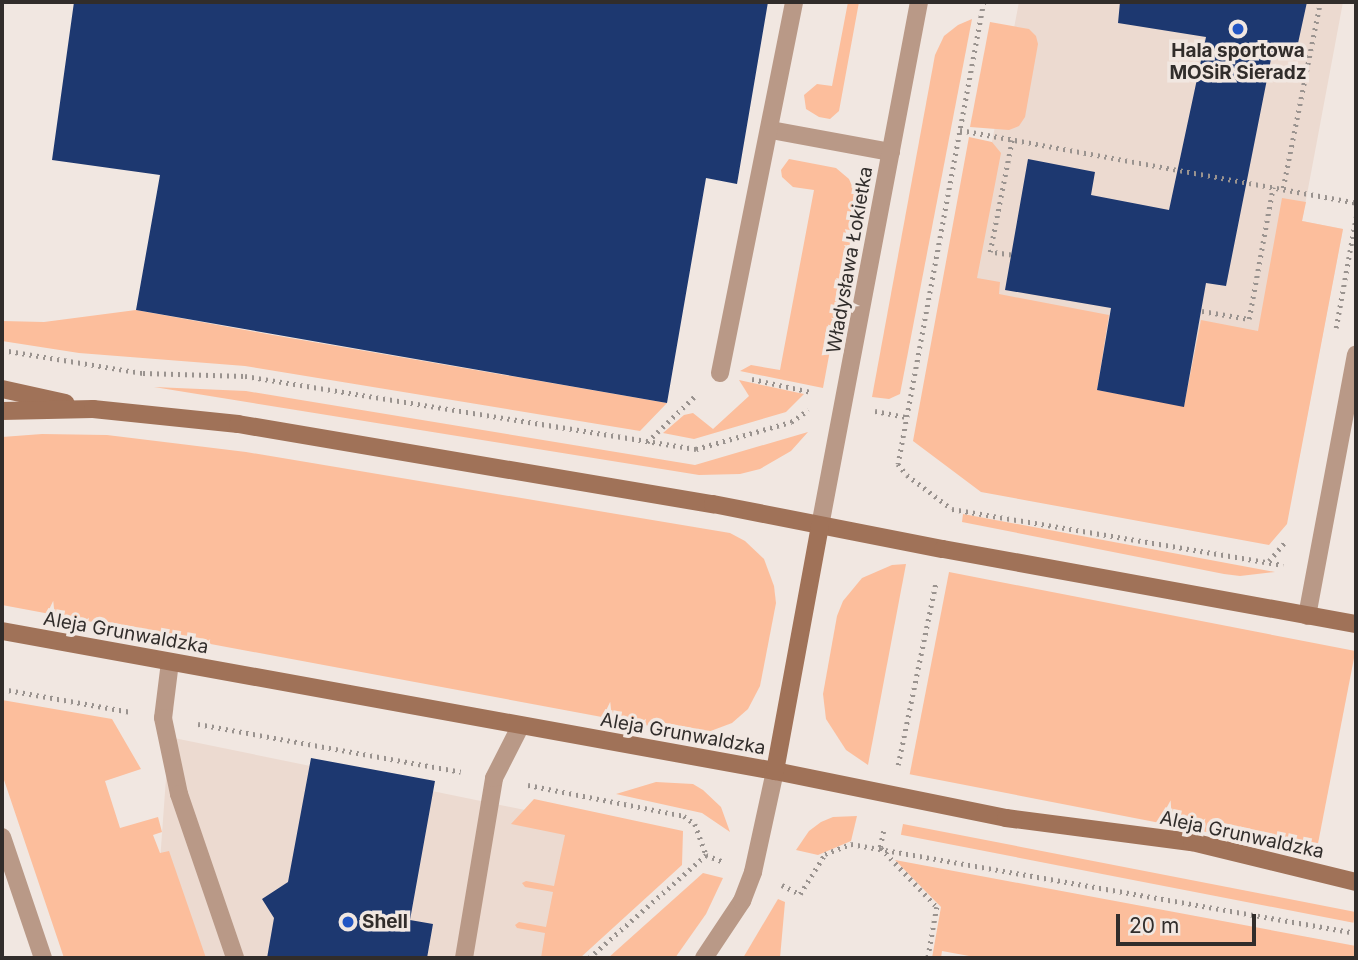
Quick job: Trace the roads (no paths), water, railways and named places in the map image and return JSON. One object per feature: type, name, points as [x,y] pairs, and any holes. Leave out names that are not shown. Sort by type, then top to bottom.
[{"type":"street","points":[[720,373],[771,130],[794,2]]},
{"type":"street","name":"Władysława Łokietka","points":[[820,526],[919,2]]},
{"type":"street","points":[[771,130],[891,152]]},
{"type":"street","points":[[1307,616],[1356,355]]},
{"type":"street","points":[[2,389],[93,409],[238,424],[713,504],[1356,624]]},
{"type":"street","points":[[2,411],[93,409]]},
{"type":"street","points":[[704,958],[742,901],[753,872],[775,771],[820,526]]},
{"type":"street","name":"Aleja Grunwaldzka","points":[[2,631],[520,727],[775,771],[1006,818],[1192,842],[1356,882]]},
{"type":"street","points":[[170,662],[163,718],[179,793],[235,958]]},
{"type":"street","points":[[464,958],[494,778],[520,727]]},
{"type":"street","points":[[2,837],[43,958]]},
{"type":"place","name":"Hala sportowa MOSiR Sieradz","points":[[1238,29]]},
{"type":"place","name":"Shell","points":[[348,922]]}]
